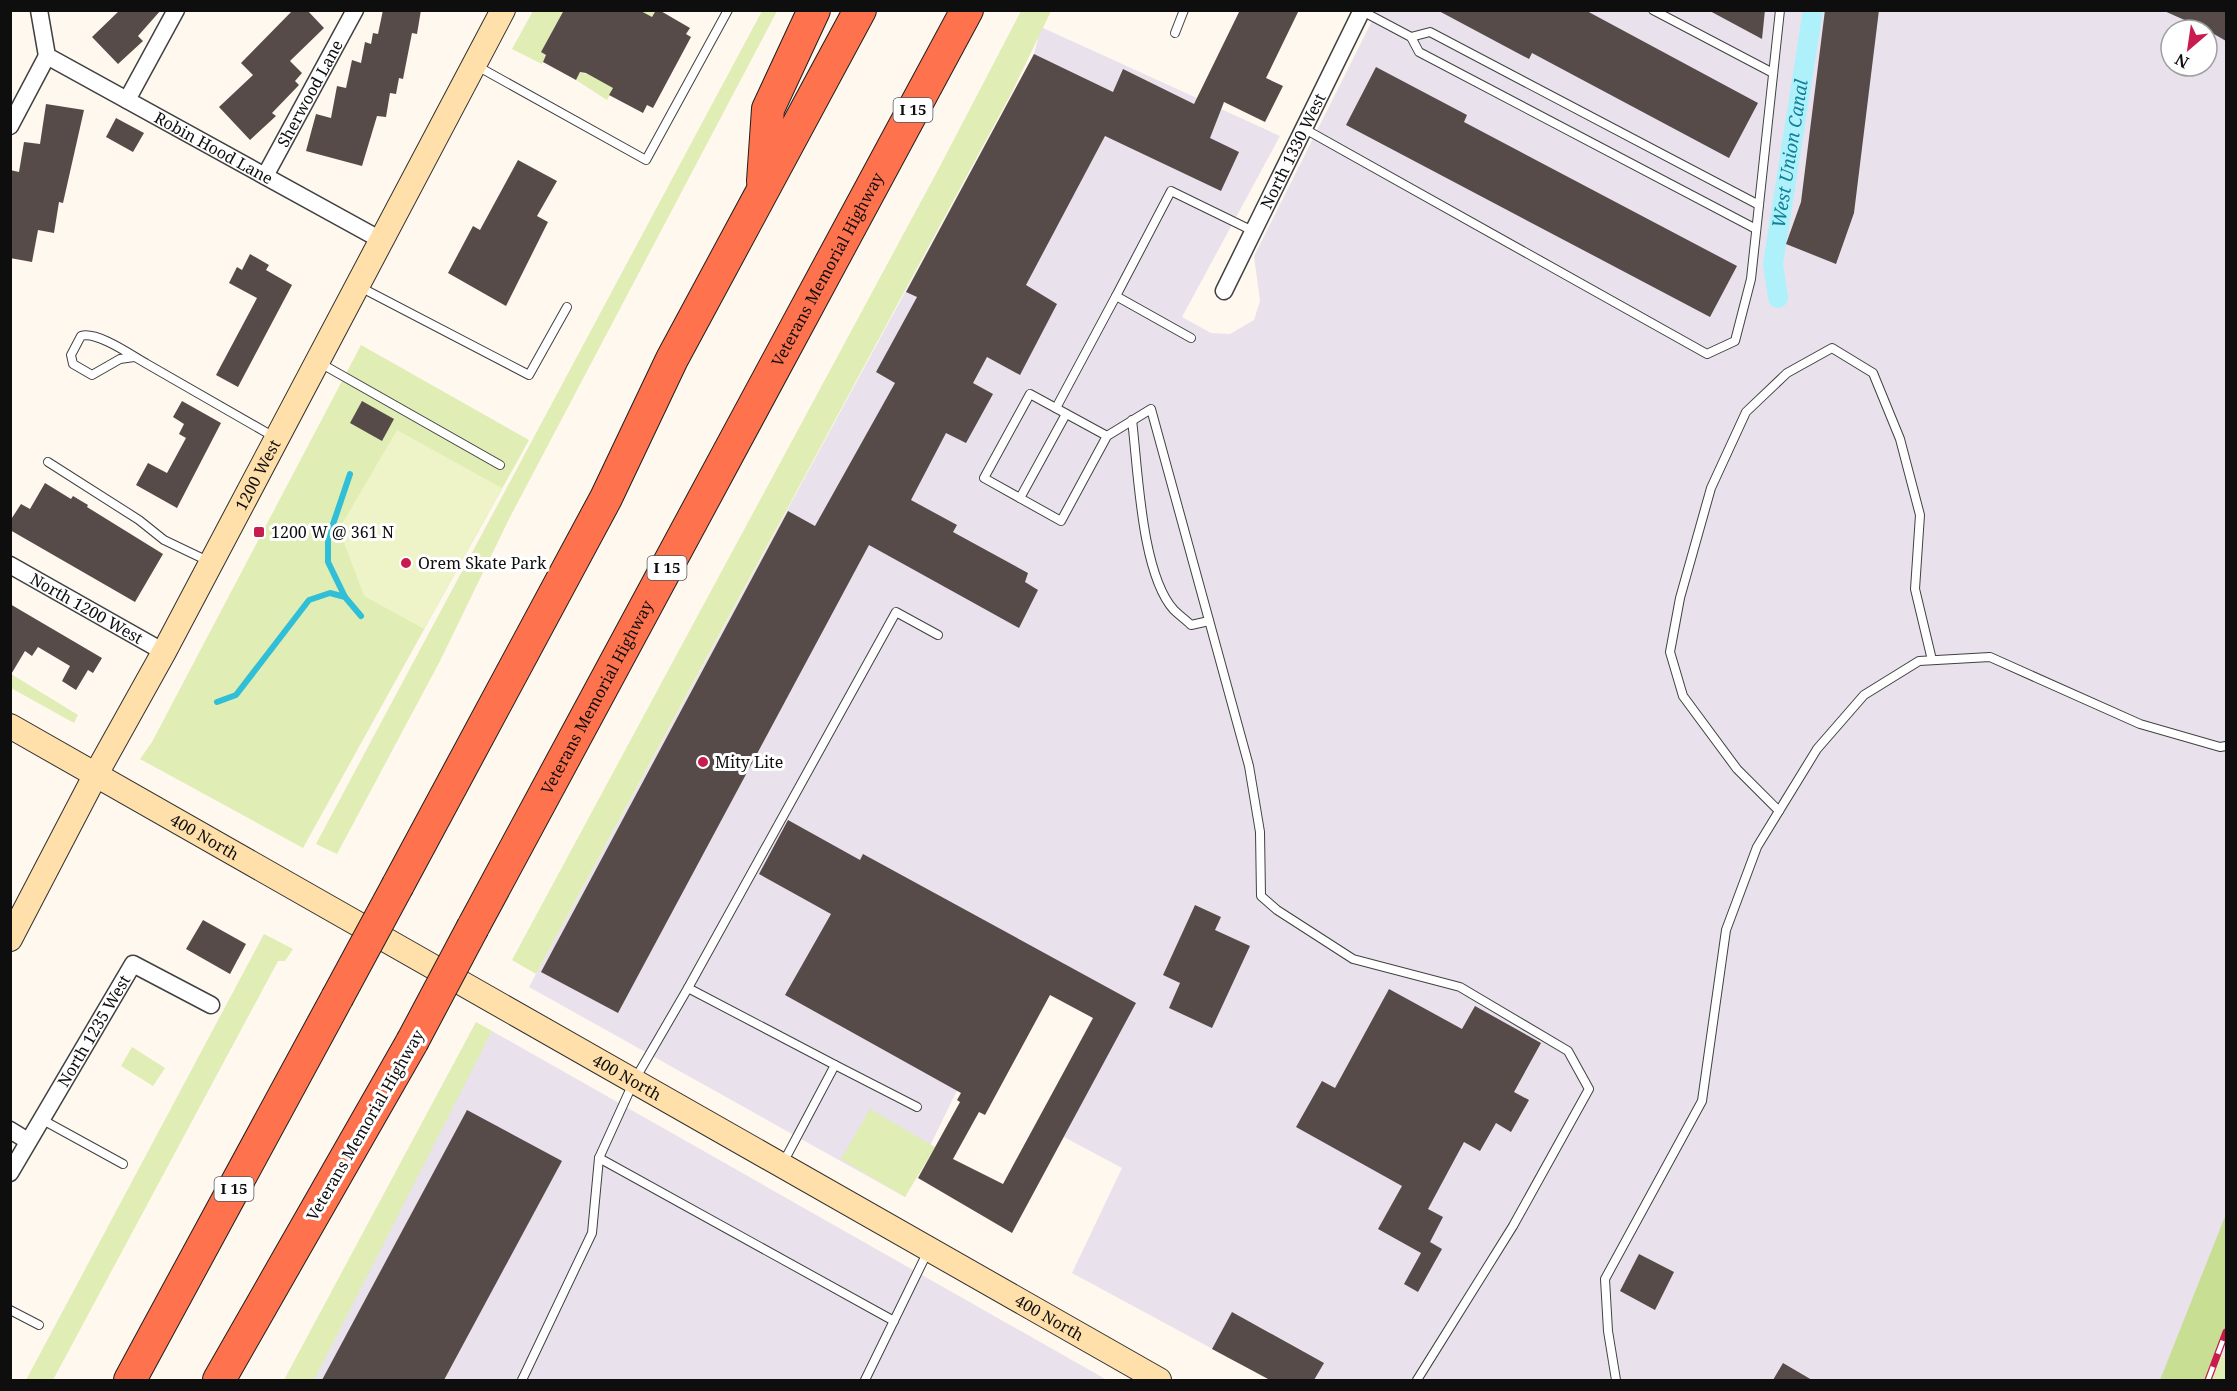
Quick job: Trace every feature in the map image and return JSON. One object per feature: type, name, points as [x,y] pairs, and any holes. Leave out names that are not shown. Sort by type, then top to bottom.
[{"type":"highway","points":[[762,191],[768,109],[814,10]]},
{"type":"highway","name":"I 15","points":[[130,1380],[606,498],[672,359],[860,10]]},
{"type":"highway","name":"Veterans Memorial Highway","points":[[219,1380],[412,1042],[967,10]]},
{"type":"main road","name":"1200 West","points":[[10,939],[504,10]]},
{"type":"main road","name":"400 North","points":[[10,726],[1159,1380]]},
{"type":"street","points":[[10,126],[48,56],[39,10]]},
{"type":"street","points":[[127,100],[176,10]]},
{"type":"street","name":"Sherwood Lane","points":[[265,176],[355,10]]},
{"type":"street","name":"North 1330 West","points":[[1224,291],[1362,11]]},
{"type":"street","name":"Robin Hood Lane","points":[[48,56],[381,240]]},
{"type":"street","name":"North 1200 West","points":[[10,565],[164,652]]},
{"type":"street","name":"North 1235 West","points":[[10,1173],[133,964],[211,1005]]},
{"type":"street","points":[[10,1130],[28,1141]]},
{"type":"lane","points":[[474,64],[646,160],[728,10]]},
{"type":"lane","points":[[1175,33],[1184,10]]},
{"type":"lane","points":[[1653,10],[1773,73]]},
{"type":"lane","points":[[1304,128],[1707,354],[1735,341],[1751,279],[1780,10]]},
{"type":"lane","points":[[1362,11],[1411,37],[1419,52],[1756,230]]},
{"type":"lane","points":[[1411,37],[1430,32],[1759,205]]},
{"type":"lane","points":[[1056,408],[1171,191],[1254,231]]},
{"type":"lane","points":[[357,286],[529,375],[567,307]]},
{"type":"lane","points":[[1116,296],[1191,338]]},
{"type":"lane","points":[[134,357],[120,359],[92,375],[73,364],[71,355],[77,340],[81,336],[92,334],[134,357],[276,439]]},
{"type":"lane","points":[[1779,811],[1737,769],[1683,696],[1670,652],[1680,598],[1711,488],[1746,412],[1787,373],[1832,348],[1873,373],[1900,439],[1920,515],[1915,589],[1932,660]]},
{"type":"lane","points":[[317,361],[500,465]]},
{"type":"lane","points":[[1107,436],[1030,394],[984,478],[1061,521],[1107,436],[1151,409],[1249,766],[1260,832],[1262,896],[1277,910],[1353,959],[1460,987],[1568,1051],[1588,1089],[1513,1226],[1417,1380]]},
{"type":"lane","points":[[1020,498],[1066,414]]},
{"type":"lane","points":[[1132,420],[1143,513],[1153,570],[1172,608],[1191,625],[1209,621]]},
{"type":"lane","points":[[48,462],[140,520],[164,540],[211,562]]},
{"type":"lane","points":[[522,1380],[592,1233],[599,1158],[634,1081],[896,612],[938,635]]},
{"type":"lane","points":[[1616,1380],[1608,1331],[1605,1280],[1702,1101],[1726,930],[1757,847],[1817,749],[1864,695],[1919,661],[1990,657],[2140,724],[2220,747],[2226,746]]},
{"type":"lane","points":[[688,988],[917,1107]]},
{"type":"lane","points":[[782,1165],[835,1065]]},
{"type":"lane","points":[[41,1119],[123,1164]]},
{"type":"lane","points":[[599,1158],[894,1321]]},
{"type":"lane","points":[[865,1380],[929,1249]]},
{"type":"lane","points":[[10,1310],[39,1325]]},
{"type":"shaded area","points":[[1377,11],[2226,11],[2226,1358],[2218,1353],[2208,1380],[1270,1380],[1072,1273],[1122,1168],[1064,1137],[1135,1003],[1028,945],[905,1197],[529,987],[1034,54],[1041,27],[1280,136],[1182,317],[1211,333],[1230,334],[1254,320],[1260,301],[1254,256]]},
{"type":"shaded area","points":[[492,1031],[1107,1380],[304,1380]]},
{"type":"green space","points":[[533,11],[564,11],[541,52],[546,55],[542,64],[512,49]]},
{"type":"green space","points":[[621,11],[655,11],[607,100],[576,80],[580,72],[585,74]]},
{"type":"green space","points":[[762,11],[777,11],[509,519],[440,661],[337,854],[316,844]]},
{"type":"green space","points":[[1021,11],[1051,11],[1011,94],[536,974],[512,960],[938,170]]},
{"type":"green space","points":[[361,345],[529,440],[303,848],[140,759],[152,742]]},
{"type":"green space","name":"Orem Skate Park","points":[[397,430],[502,488],[424,629],[364,596],[339,529]]},
{"type":"green space","points":[[11,674],[78,715],[74,723],[11,688]]},
{"type":"green space","points":[[264,934],[293,949],[285,961],[278,961],[53,1380],[26,1380]]},
{"type":"green space","points":[[476,1022],[492,1031],[314,1380],[284,1380]]},
{"type":"green space","points":[[132,1047],[165,1068],[153,1086],[121,1066]]},
{"type":"green space","points":[[870,1109],[935,1147],[905,1197],[841,1159]]},
{"type":"green space","points":[[2226,1214],[2226,1332],[2208,1380],[2160,1380]]},
{"type":"green space","points":[[2218,1353],[2226,1358],[2226,1380],[2208,1380]]},
{"type":"building","points":[[120,10],[161,10],[138,36],[143,41],[118,64],[92,37]]},
{"type":"building","points":[[293,10],[307,10],[324,28],[290,61],[302,73],[295,81],[299,85],[272,113],[276,116],[250,140],[219,107],[253,75],[241,63]]},
{"type":"building","points":[[383,10],[421,10],[417,34],[412,33],[403,79],[399,78],[396,94],[390,93],[386,117],[377,116],[362,166],[306,151],[316,114],[331,118],[337,86],[346,88],[352,60],[361,63],[365,42],[371,44],[373,33],[378,34]]},
{"type":"building","points":[[564,10],[639,10],[652,17],[656,10],[659,10],[690,28],[686,34],[691,37],[653,108],[647,105],[643,113],[609,95],[613,88],[586,73],[580,72],[576,80],[543,62],[546,55],[541,52]]},
{"type":"building","points":[[1240,10],[1299,10],[1266,78],[1283,86],[1265,122],[1224,102],[1210,138],[1239,152],[1221,191],[1105,136],[1026,285],[1057,304],[1020,375],[987,357],[973,383],[993,394],[966,443],[946,433],[911,500],[957,525],[953,532],[1028,573],[1025,582],[1038,590],[1019,628],[869,545],[618,1013],[541,972],[788,511],[815,526],[895,383],[876,372],[917,297],[906,292],[1034,54],[1113,92],[1123,69],[1194,104]]},
{"type":"building","points":[[1437,10],[1585,10],[1758,103],[1729,158],[1532,53],[1529,59]]},
{"type":"building","points":[[1708,10],[1765,10],[1762,39]]},
{"type":"building","points":[[1825,10],[1879,10],[1854,213],[1836,264],[1786,244],[1801,202]]},
{"type":"building","points":[[2162,10],[2226,10],[2226,41],[2219,37],[2219,18],[2180,18]]},
{"type":"building","points":[[1376,67],[1467,115],[1464,122],[1737,266],[1710,317],[1346,125]]},
{"type":"building","points":[[46,104],[84,110],[63,203],[59,202],[54,233],[38,230],[32,262],[10,258],[10,170],[19,172],[24,142],[40,144]]},
{"type":"building","points":[[116,118],[144,133],[133,152],[106,137]]},
{"type":"building","points":[[518,160],[557,181],[537,216],[548,222],[506,306],[448,273],[473,226],[480,230]]},
{"type":"building","points":[[250,254],[269,265],[266,270],[292,285],[238,387],[216,375],[257,298],[229,283],[237,267],[242,270]]},
{"type":"building","points":[[182,401],[221,423],[177,508],[136,485],[148,463],[167,473],[186,438],[179,434],[184,424],[173,417]]},
{"type":"building","points":[[362,401],[394,419],[382,441],[350,423]]},
{"type":"building","points":[[45,483],[71,499],[73,496],[88,505],[87,507],[163,554],[135,602],[10,530],[10,521],[21,504],[30,509]]},
{"type":"building","points":[[10,604],[102,658],[93,673],[88,670],[76,690],[62,681],[70,666],[38,647],[32,656],[25,651],[10,676]]},
{"type":"building","name":"Mity Lite","points":[[788,820],[860,860],[863,854],[1136,1003],[1012,1233],[918,1178],[960,1102],[957,1100],[961,1093],[785,995],[831,914],[759,874]],"holes":[[[1050,995],[1093,1018],[1003,1184],[953,1159],[979,1112],[985,1115]]]},
{"type":"building","points":[[1195,905],[1221,917],[1215,930],[1250,946],[1212,1028],[1169,1008],[1180,983],[1163,975]]},
{"type":"building","points":[[203,920],[246,944],[230,974],[186,949]]},
{"type":"building","points":[[1389,989],[1462,1029],[1475,1006],[1541,1043],[1514,1092],[1529,1100],[1511,1132],[1496,1123],[1480,1151],[1464,1142],[1428,1209],[1443,1217],[1430,1242],[1442,1249],[1418,1292],[1404,1284],[1421,1253],[1378,1229],[1402,1186],[1296,1127],[1322,1081],[1335,1088]]},
{"type":"building","points":[[467,1110],[562,1161],[444,1380],[322,1380]]},
{"type":"building","points":[[1639,1254],[1674,1272],[1655,1310],[1620,1291]]},
{"type":"building","points":[[1232,1312],[1324,1363],[1314,1380],[1270,1380],[1212,1349]]},
{"type":"building","points":[[1783,1363],[1812,1380],[1773,1380]]},
{"type":"waterway","name":"West Union Canal","points":[[1778,298],[1773,264],[1813,10]]},
{"type":"waterway","points":[[345,597],[328,562],[328,539],[350,474]]},
{"type":"waterway","points":[[217,702],[236,695],[309,600],[330,593],[345,597],[361,616]]},
{"type":"railway","points":[[2208,1380],[2226,1332]]},
{"type":"place","name":"1200 W @ 361 N","points":[[259,532]]},
{"type":"place","name":"Orem Skate Park","points":[[406,563]]},
{"type":"place","name":"Mity Lite","points":[[703,762]]}]
